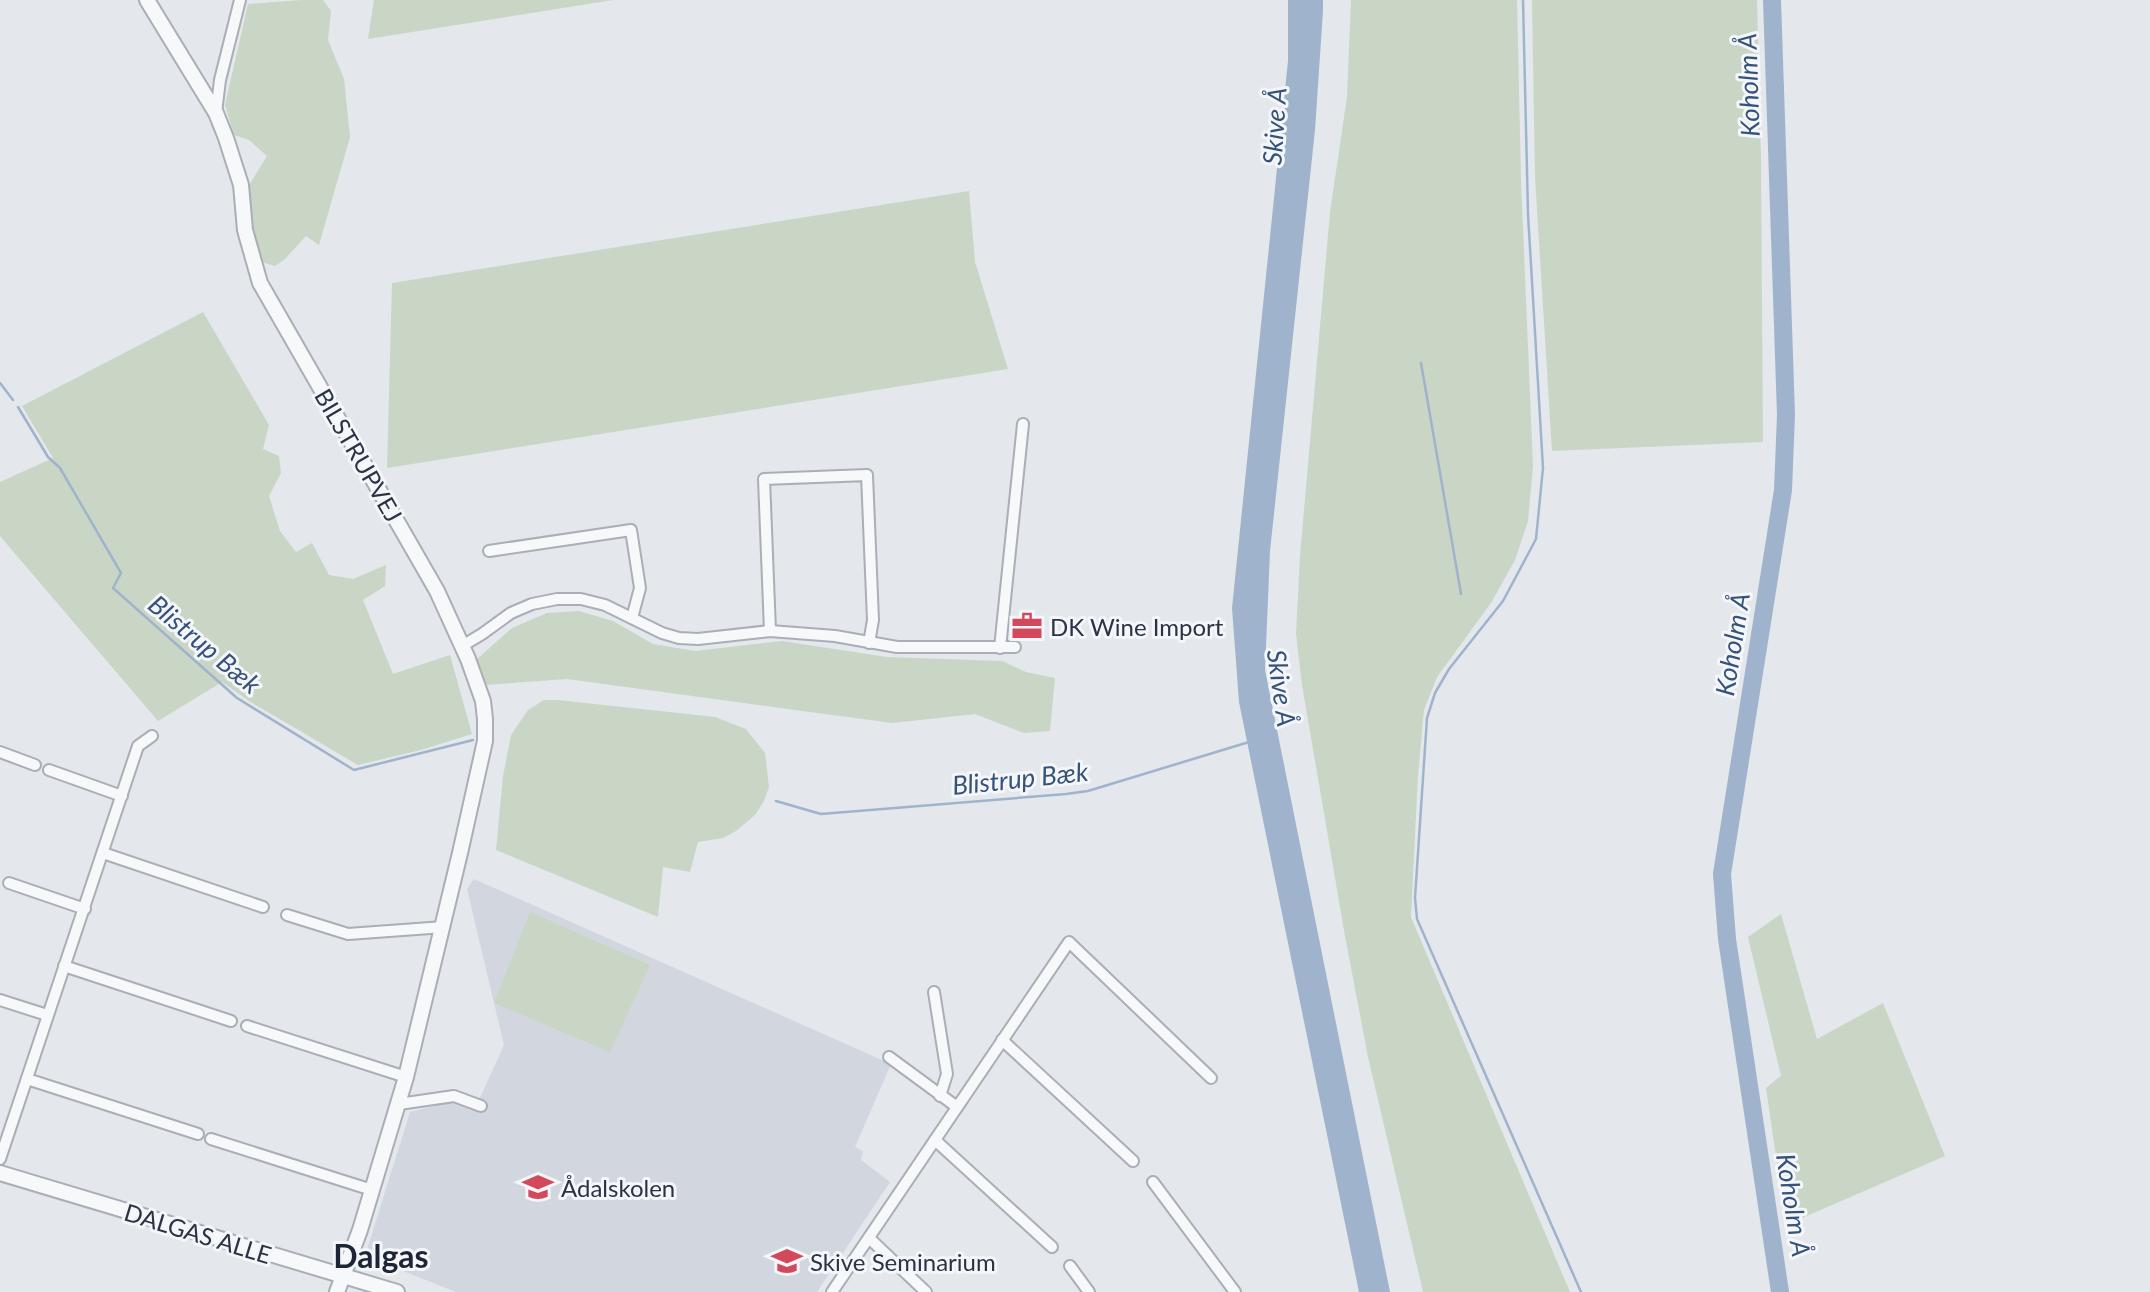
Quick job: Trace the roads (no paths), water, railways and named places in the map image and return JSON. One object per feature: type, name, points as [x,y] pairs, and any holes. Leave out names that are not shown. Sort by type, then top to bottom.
[{"type":"street","name":"BILSTRUPVEJ","points":[[147,0],[216,113],[226,138],[241,185],[246,230],[260,283],[437,590],[483,701],[485,741],[444,927],[407,1077],[360,1230],[337,1292]]},
{"type":"street","points":[[216,113],[220,80],[240,0]]},
{"type":"street","points":[[1000,648],[1023,424]]},
{"type":"street","points":[[770,631],[764,479],[867,475],[873,620],[869,643]]},
{"type":"street","points":[[489,551],[631,530],[640,588],[632,618]]},
{"type":"street","points":[[462,646],[511,613],[532,604],[556,599],[581,599],[604,605],[662,633],[679,638],[698,639],[770,631],[824,634],[897,648],[1015,648]]},
{"type":"street","points":[[0,1159],[138,746],[152,736]]},
{"type":"street","points":[[0,752],[35,765]]},
{"type":"street","points":[[49,770],[122,796]]},
{"type":"street","points":[[103,853],[263,907]]},
{"type":"street","points":[[9,883],[85,909]]},
{"type":"street","points":[[287,915],[348,934],[444,927]]},
{"type":"street","points":[[832,1292],[1069,942],[1211,1078]]},
{"type":"street","points":[[64,966],[231,1021]]},
{"type":"street","points":[[934,992],[947,1074],[940,1097]]},
{"type":"street","points":[[0,1000],[47,1015]]},
{"type":"street","points":[[247,1026],[407,1077]]},
{"type":"street","points":[[1002,1040],[1133,1161]]},
{"type":"street","points":[[889,1057],[957,1107]]},
{"type":"street","points":[[27,1079],[198,1134]]},
{"type":"street","points":[[399,1104],[454,1096],[481,1106]]},
{"type":"street","points":[[211,1139],[372,1190]]},
{"type":"street","points":[[935,1140],[1052,1247]]},
{"type":"street","name":"DALGAS ALLE","points":[[0,1173],[397,1292]]},
{"type":"street","points":[[1153,1182],[1235,1292]]},
{"type":"street","points":[[869,1238],[926,1292]]},
{"type":"street","points":[[1070,1266],[1089,1292]]},
{"type":"water","points":[[1288,0],[1323,0],[1323,11],[1315,130],[1270,551],[1265,670],[1390,1292],[1359,1292],[1239,702],[1232,608],[1288,61]]},
{"type":"waterway","points":[[1523,0],[1528,214],[1543,468],[1536,539],[1503,601],[1449,669],[1435,693],[1427,718],[1415,898],[1417,919],[1581,1292]]},
{"type":"waterway","name":"Koholm Å","points":[[1772,0],[1786,415],[1783,490],[1722,874],[1727,939],[1780,1292]]},
{"type":"waterway","points":[[1421,363],[1461,594]]},
{"type":"waterway","name":"Blistrup Bæk","points":[[0,383],[13,400]]},
{"type":"waterway","name":"Blistrup Bæk","points":[[18,407],[48,457],[60,468],[121,573],[113,588],[237,698],[354,770],[473,740]]},
{"type":"waterway","name":"Blistrup Bæk","points":[[776,801],[821,814],[1066,794],[1088,791],[1249,742]]},
{"type":"place","name":"DK Wine Import","points":[[1027,626]]},
{"type":"place","name":"Ådalskolen","points":[[538,1187]]},
{"type":"place","name":"Skive Seminarium","points":[[787,1261]]},
{"type":"district","name":"Dalgas","points":[[381,1255]]},
{"type":"water label","name":"Skive Å","points":[[1274,126]]},
{"type":"water label","name":"Skive Å","points":[[1282,688]]}]
